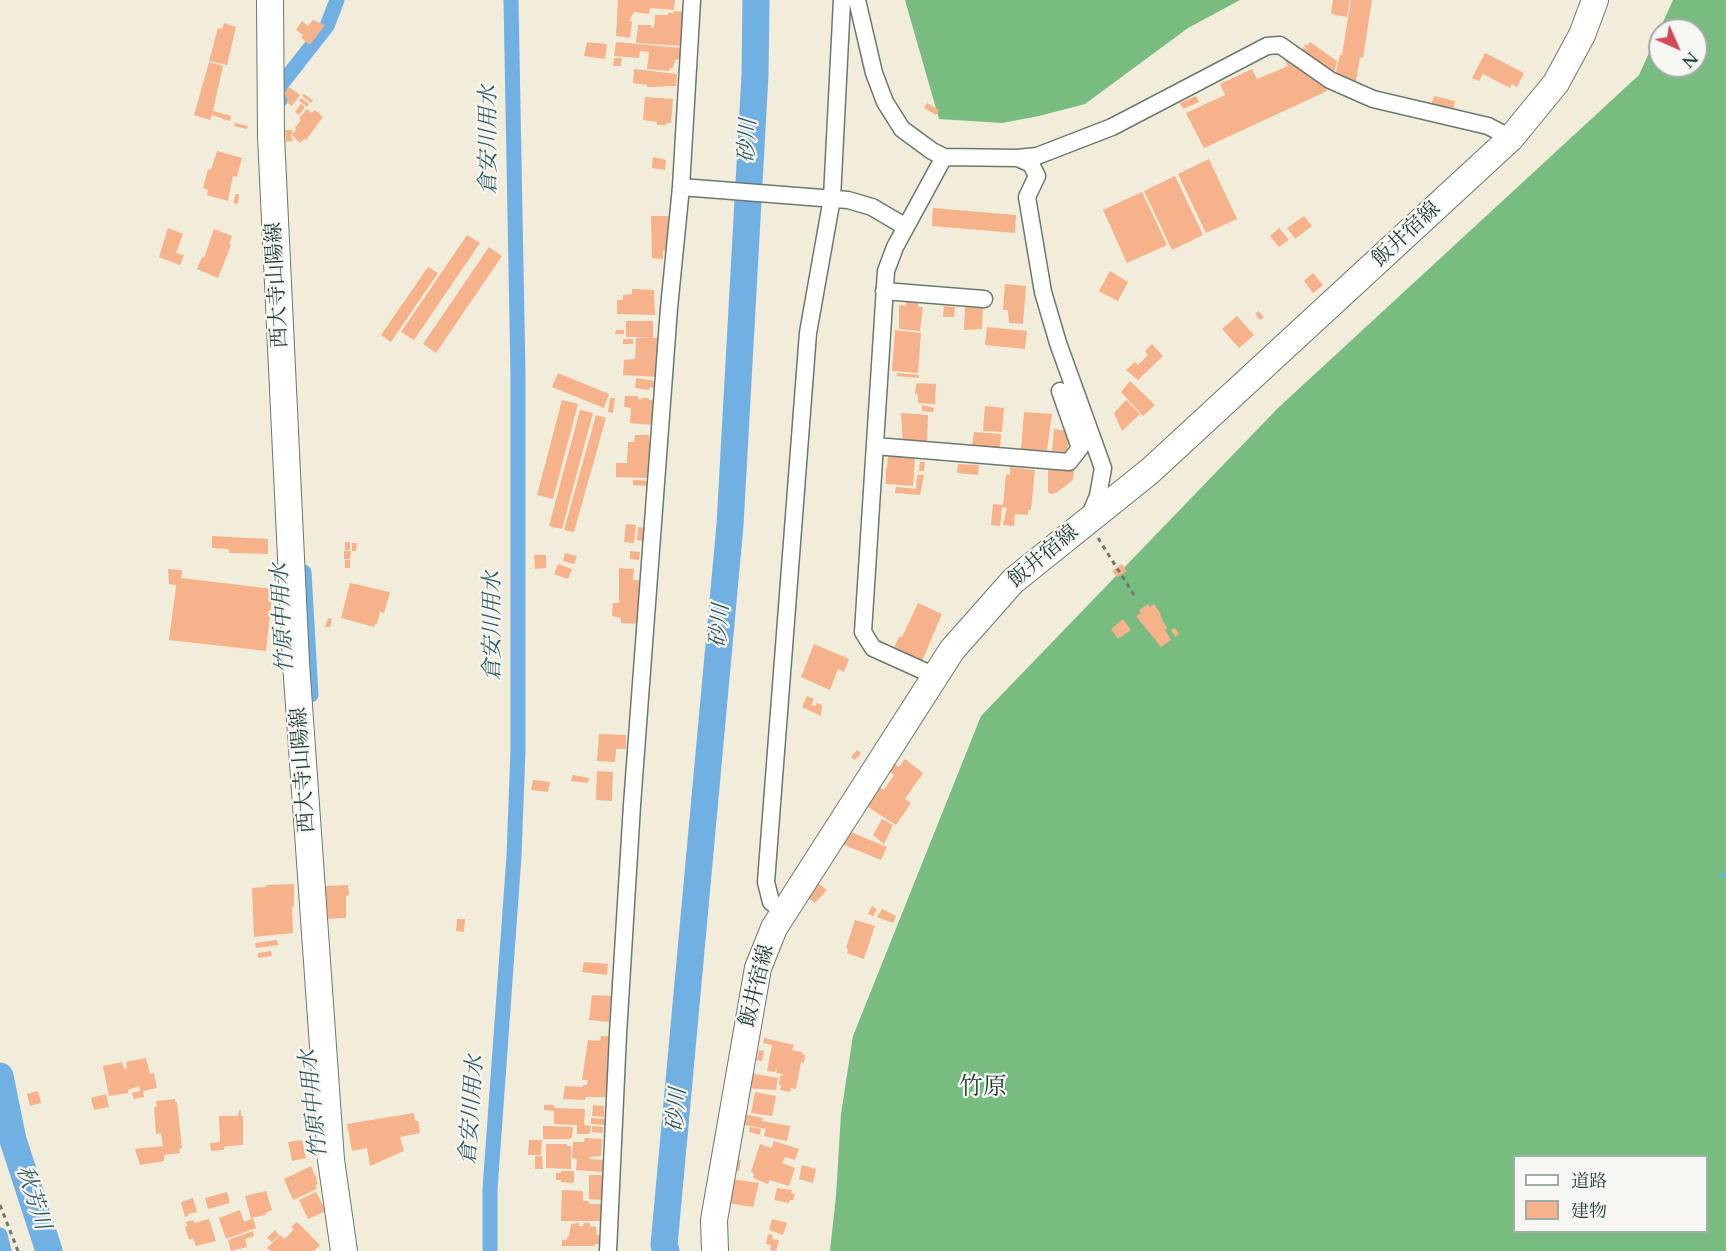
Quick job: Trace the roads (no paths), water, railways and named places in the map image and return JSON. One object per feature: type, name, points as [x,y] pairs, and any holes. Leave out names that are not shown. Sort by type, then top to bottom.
[{"type":"main road","name":"西大寺山陽線","points":[[270,0],[271,136],[296,663],[332,1160],[344,1251]]},
{"type":"main road","name":"飯井宿線","points":[[716,1251],[714,1220],[758,968],[774,928],[935,676],[960,641],[1013,581],[1150,471],[1511,138],[1556,83],[1582,35],[1595,0]]},
{"type":"street","points":[[608,1251],[632,805],[669,308],[681,187],[692,0]]},
{"type":"street","points":[[784,912],[771,902],[766,882],[808,333],[829,198],[842,0]]},
{"type":"street","points":[[857,0],[874,73],[885,102],[902,129],[944,157],[1037,156],[1112,127],[1267,46],[1280,45],[1330,80],[1373,99],[1488,126],[1511,138]]},
{"type":"street","points":[[935,676],[873,648],[863,633],[886,271],[906,227],[944,157]]},
{"type":"street","points":[[1016,158],[1031,164],[1037,176],[1027,197],[1043,292],[1058,343],[1103,468],[1098,496],[1087,521]]},
{"type":"street","points":[[681,187],[848,200],[872,207],[906,227]]},
{"type":"street","points":[[884,291],[984,298]]},
{"type":"street","points":[[875,446],[1069,462],[1080,448],[1060,391]]},
{"type":"waterway","name":"竹原中用水","points":[[281,99],[280,86],[327,26],[337,0]]},
{"type":"waterway","name":"倉安川用水","points":[[490,1251],[490,1189],[514,856],[518,750],[518,375],[511,0]]},
{"type":"waterway","name":"砂川","points":[[666,1251],[664,1245],[730,525],[755,75],[756,0]]},
{"type":"waterway","name":"竹原中用水","points":[[304,572],[311,695]]},
{"type":"waterway","name":"秋芳川","points":[[0,1076],[13,1140],[49,1251]]},
{"type":"waterway","points":[[0,1235],[4,1251]]},
{"type":"district","name":"竹原","points":[[983,1088]]}]
